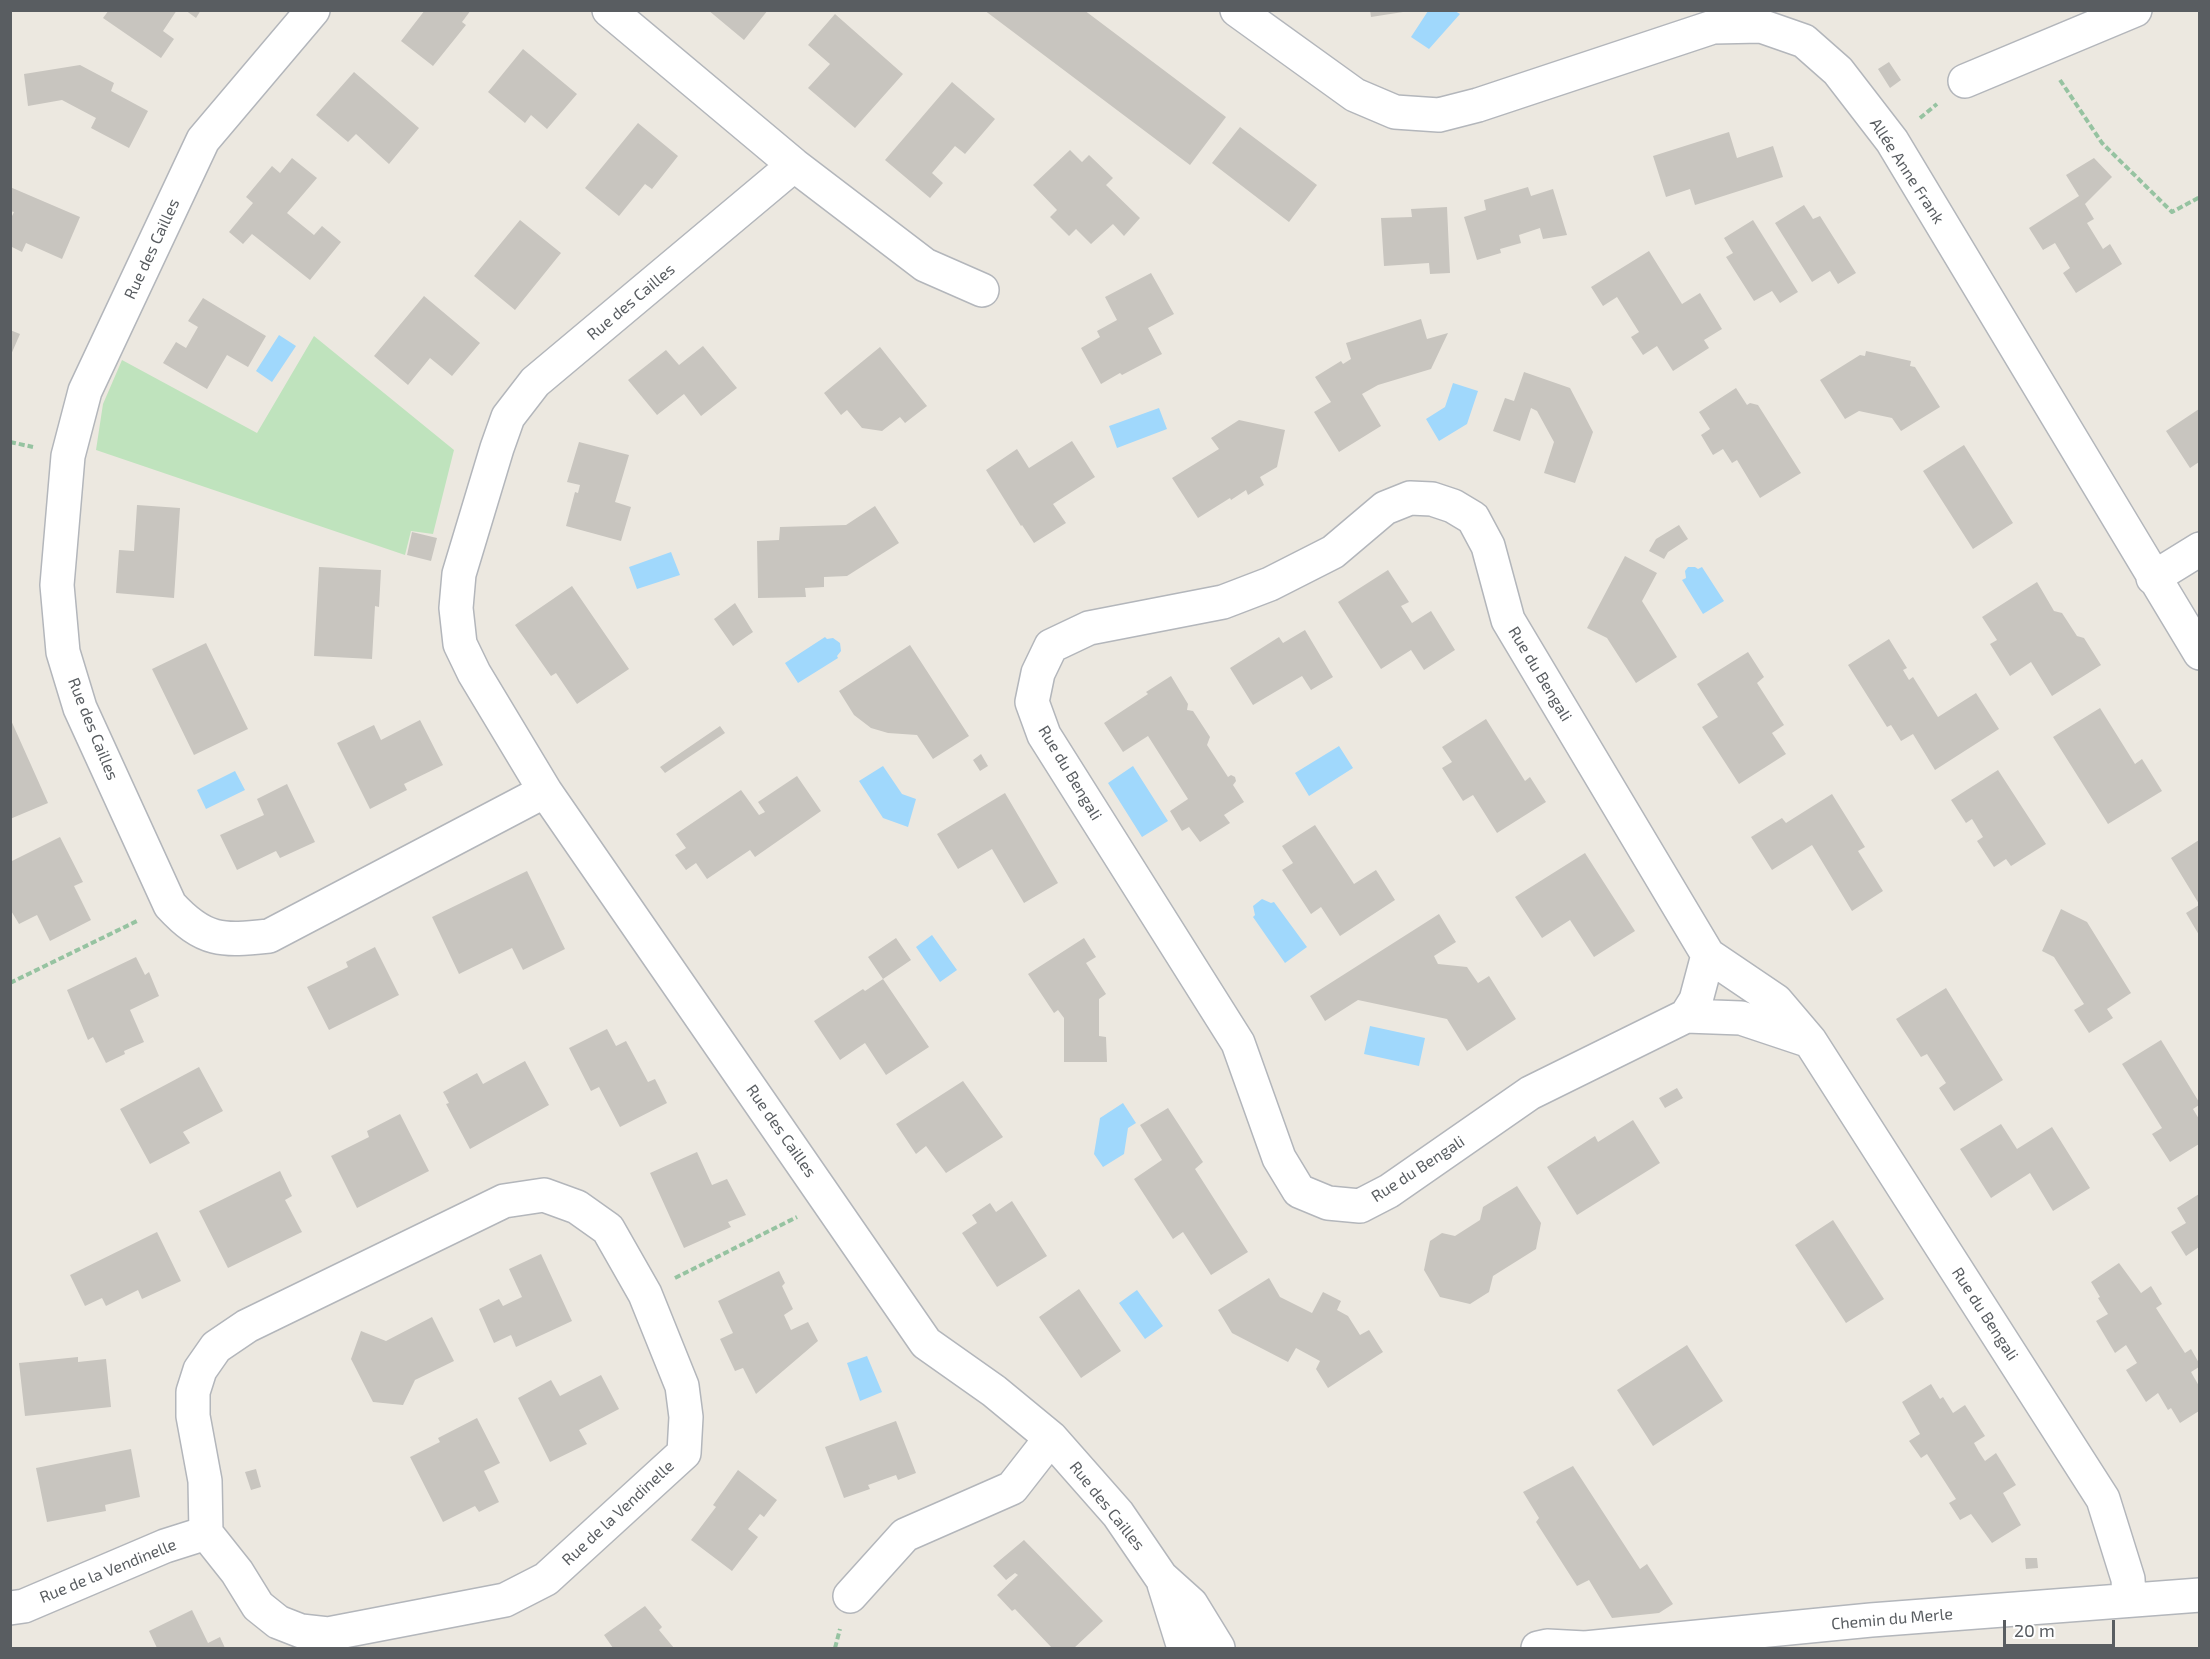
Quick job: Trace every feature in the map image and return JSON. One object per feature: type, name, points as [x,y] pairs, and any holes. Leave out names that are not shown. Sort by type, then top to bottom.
[{"type":"street","name":"Rue des Cailles","points":[[313,10],[203,140],[85,391],[68,456],[57,585],[63,652],[80,708],[170,905],[188,924],[210,936],[233,940],[269,936],[545,791]]},
{"type":"street","points":[[609,10],[794,165],[925,265],[982,290]]},
{"type":"street","name":"Allée Anne Frank","points":[[1237,10],[1355,95],[1395,112],[1439,115],[1478,105],[1713,27],[1761,26],[1804,41],[1838,71],[1892,141],[2199,653]]},
{"type":"street","points":[[1965,81],[2135,10]]},
{"type":"street","name":"Rue des Cailles","points":[[794,165],[535,382],[508,417],[459,574],[456,608],[460,644],[474,673],[545,791],[926,1343],[994,1391],[1051,1438],[1118,1514],[1161,1577],[1191,1604],[1218,1648]]},
{"type":"street","name":"Rue du Bengali","points":[[1810,1041],[1741,1018],[1686,1016],[1530,1093],[1389,1191],[1360,1206],[1328,1203],[1299,1191],[1279,1158],[1238,1043],[1044,735],[1032,702],[1038,673],[1051,646],[1089,628],[1222,602],[1270,584],[1334,552],[1385,508],[1410,498],[1432,499],[1453,506],[1473,518],[1488,546],[1508,620],[1708,955],[1776,1001],[1810,1041],[2103,1499],[2127,1579],[2129,1599]]},
{"type":"street","points":[[2153,578],[2199,549]]},
{"type":"street","points":[[1686,1016],[1696,1000],[1708,955]]},
{"type":"street","name":"Rue de la Vendinelle","points":[[544,1195],[577,1206],[608,1229],[645,1294],[682,1386],[686,1417],[684,1453],[546,1579],[505,1600],[328,1634],[301,1631],[278,1622],[258,1606],[237,1572],[206,1533],[205,1481],[194,1416],[193,1392],[200,1370],[216,1347],[247,1326],[504,1201],[544,1195]]},
{"type":"street","points":[[850,1596],[905,1535],[1012,1488],[1051,1438]]},
{"type":"street","name":"Rue de la Vendinelle","points":[[10,1608],[24,1606],[165,1546],[206,1533]]},
{"type":"street","name":"Rue des Cailles","points":[[1161,1577],[1184,1648]]},
{"type":"street","name":"Chemin du Merle","points":[[1538,1648],[1547,1646],[1584,1648],[1871,1620],[2199,1595]]},
{"type":"path","points":[[2040,50],[2102,143],[2172,212],[2199,197]]},
{"type":"path","points":[[1892,141],[1965,81]]},
{"type":"path","points":[[10,983],[170,905]]},
{"type":"path","points":[[645,1294],[829,1200]]},
{"type":"green space","points":[[314,336],[454,450],[433,534],[411,531],[405,555],[96,450],[103,404],[122,360],[257,433]]},
{"type":"water","points":[[1428,11],[1455,11],[1460,14],[1429,49],[1411,37]]},
{"type":"water","points":[[279,335],[296,346],[272,382],[256,371]]},
{"type":"water","points":[[1453,383],[1478,391],[1467,424],[1439,441],[1426,419],[1445,407]]},
{"type":"water","points":[[1159,408],[1167,429],[1117,448],[1109,426]]},
{"type":"water","points":[[671,552],[680,575],[637,589],[629,567]]},
{"type":"water","points":[[1688,567],[1698,569],[1702,567],[1724,601],[1703,614],[1682,580],[1686,578],[1685,571]]},
{"type":"water","points":[[825,637],[833,638],[840,643],[841,651],[838,658],[798,683],[785,663]]},
{"type":"water","points":[[1339,746],[1353,768],[1309,796],[1295,773]]},
{"type":"water","points":[[883,766],[902,794],[916,799],[908,827],[883,818],[859,781]]},
{"type":"water","points":[[1133,766],[1168,821],[1142,837],[1108,783]]},
{"type":"water","points":[[235,771],[245,790],[206,809],[197,790]]},
{"type":"water","points":[[1262,899],[1274,902],[1307,947],[1285,963],[1253,917],[1255,915],[1253,906]]},
{"type":"water","points":[[932,935],[957,970],[940,982],[916,947]]},
{"type":"water","points":[[1370,1026],[1425,1038],[1419,1066],[1364,1054]]},
{"type":"water","points":[[1123,1103],[1136,1123],[1128,1128],[1124,1154],[1103,1167],[1094,1154],[1100,1118]]},
{"type":"water","points":[[1137,1290],[1163,1326],[1145,1339],[1119,1303]]},
{"type":"water","points":[[867,1356],[882,1392],[860,1401],[847,1363]]},
{"type":"building","points":[[109,10],[177,10],[163,31],[174,39],[161,58],[103,18]]},
{"type":"building","points":[[185,10],[201,10],[196,18]]},
{"type":"building","points":[[425,10],[471,10],[462,22],[466,25],[433,66],[401,41]]},
{"type":"building","points":[[708,10],[768,10],[744,40]]},
{"type":"building","points":[[984,10],[1084,10],[1226,117],[1190,165]]},
{"type":"building","points":[[1370,10],[1403,10],[1403,12],[1371,17]]},
{"type":"building","points":[[835,14],[903,74],[855,128],[808,88],[830,64],[808,45]]},
{"type":"building","points":[[523,49],[577,94],[547,129],[531,115],[525,123],[488,92]]},
{"type":"building","points":[[1889,62],[1901,80],[1890,88],[1878,69]]},
{"type":"building","points":[[80,65],[114,83],[111,91],[148,111],[129,148],[91,128],[96,118],[62,100],[28,106],[24,74]]},
{"type":"building","points":[[354,72],[419,128],[389,164],[356,134],[348,142],[316,115]]},
{"type":"building","points":[[952,82],[995,119],[965,154],[955,146],[932,173],[943,183],[930,198],[885,160]]},
{"type":"building","points":[[638,123],[678,156],[652,189],[645,184],[619,216],[585,188]]},
{"type":"building","points":[[1240,127],[1317,185],[1289,222],[1212,163]]},
{"type":"building","points":[[1729,132],[1737,158],[1773,146],[1783,177],[1695,205],[1690,189],[1666,197],[1653,156]]},
{"type":"building","points":[[1070,150],[1082,162],[1089,155],[1113,178],[1106,185],[1140,218],[1124,236],[1113,224],[1091,244],[1076,229],[1069,236],[1050,217],[1057,210],[1033,185]]},
{"type":"building","points":[[292,158],[317,178],[287,213],[314,235],[322,226],[341,242],[310,280],[252,234],[243,244],[229,232],[253,203],[246,197],[272,166],[280,173]]},
{"type":"building","points":[[2094,158],[2112,177],[2085,204],[2094,219],[2087,223],[2103,249],[2110,244],[2122,264],[2076,293],[2063,273],[2070,268],[2055,243],[2043,250],[2029,228],[2079,196],[2066,175]]},
{"type":"building","points":[[10,187],[80,217],[62,259],[26,243],[22,252],[10,246],[10,220],[14,212],[10,211]]},
{"type":"building","points":[[1528,187],[1531,196],[1553,189],[1567,235],[1543,239],[1540,228],[1519,235],[1521,243],[1500,249],[1501,253],[1477,260],[1464,217],[1486,210],[1484,200]]},
{"type":"building","points":[[1804,205],[1813,219],[1820,216],[1856,273],[1838,284],[1830,271],[1812,282],[1775,223]]},
{"type":"building","points":[[1447,207],[1450,273],[1430,274],[1429,263],[1384,266],[1381,218],[1412,217],[1411,209]]},
{"type":"building","points":[[520,220],[561,253],[515,310],[474,276]]},
{"type":"building","points":[[1753,220],[1798,292],[1780,303],[1772,291],[1754,301],[1726,257],[1733,253],[1724,238]]},
{"type":"building","points":[[1649,251],[1682,304],[1700,293],[1722,329],[1704,340],[1709,348],[1673,371],[1657,346],[1643,355],[1631,337],[1639,332],[1617,297],[1603,306],[1591,287]]},
{"type":"building","points":[[1151,273],[1174,314],[1148,328],[1162,354],[1101,384],[1081,348],[1100,337],[1097,331],[1117,320],[1105,297]]},
{"type":"building","points":[[424,296],[480,343],[452,376],[430,358],[408,385],[374,356]]},
{"type":"building","points":[[203,298],[266,336],[248,367],[227,355],[207,389],[163,363],[176,342],[186,348],[198,327],[188,321]]},
{"type":"building","points":[[1421,319],[1427,339],[1448,333],[1431,369],[1378,385],[1362,394],[1381,426],[1339,452],[1314,412],[1331,402],[1315,377],[1341,361],[1343,364],[1351,359],[1346,343]]},
{"type":"building","points":[[10,330],[20,334],[10,357]]},
{"type":"building","points":[[703,346],[737,388],[701,416],[684,394],[657,415],[628,380],[666,350],[679,365]]},
{"type":"building","points":[[880,347],[927,406],[905,423],[900,417],[882,431],[862,428],[847,410],[841,415],[824,393]]},
{"type":"building","points":[[1866,351],[1911,361],[1910,366],[1915,367],[1940,407],[1901,431],[1892,418],[1859,411],[1845,419],[1820,380],[1860,355],[1865,356]]},
{"type":"building","points":[[1524,372],[1570,388],[1593,432],[1575,483],[1544,473],[1554,442],[1537,411],[1531,408],[1520,441],[1493,431],[1505,398],[1514,401]]},
{"type":"building","points":[[1736,388],[1747,405],[1750,403],[1758,405],[1801,473],[1760,498],[1737,460],[1732,463],[1723,449],[1713,455],[1701,435],[1710,429],[1699,412]]},
{"type":"building","points":[[2199,409],[2199,462],[2190,468],[2166,431]]},
{"type":"building","points":[[1239,420],[1285,430],[1277,467],[1260,477],[1264,485],[1248,495],[1246,490],[1231,500],[1230,498],[1198,518],[1172,478],[1219,449],[1211,438]]},
{"type":"building","points":[[1072,441],[1095,477],[1053,504],[1066,523],[1034,543],[986,470],[1017,449],[1029,468]]},
{"type":"building","points":[[579,442],[629,455],[615,502],[631,507],[621,541],[566,526],[575,492],[578,493],[580,485],[567,482]]},
{"type":"building","points":[[1964,445],[2013,523],[1973,549],[1923,471]]},
{"type":"building","points":[[137,505],[180,508],[174,598],[116,593],[119,550],[134,551]]},
{"type":"building","points":[[875,506],[899,543],[847,576],[824,577],[824,587],[805,588],[806,597],[758,598],[757,541],[779,540],[780,527],[846,525]]},
{"type":"building","points":[[1679,525],[1688,539],[1668,552],[1664,559],[1649,551],[1656,539]]},
{"type":"building","points":[[412,532],[437,538],[431,561],[407,555]]},
{"type":"building","points":[[1625,556],[1657,573],[1642,601],[1677,657],[1636,683],[1607,638],[1587,628]]},
{"type":"building","points":[[319,567],[381,570],[379,607],[375,606],[372,659],[314,656]]},
{"type":"building","points":[[1388,570],[1409,602],[1401,606],[1412,623],[1431,611],[1455,650],[1424,670],[1411,650],[1381,669],[1338,602]]},
{"type":"building","points":[[2037,582],[2054,611],[2062,613],[2077,636],[2084,638],[2101,665],[2052,696],[2031,662],[2010,676],[1990,644],[1997,640],[1982,617]]},
{"type":"building","points":[[572,586],[629,669],[577,704],[556,673],[551,676],[515,625]]},
{"type":"building","points":[[735,603],[753,632],[733,646],[714,619]]},
{"type":"building","points":[[1305,630],[1333,677],[1311,690],[1302,676],[1253,705],[1230,668],[1279,637],[1283,643]]},
{"type":"building","points":[[1889,639],[1907,668],[1903,670],[1909,680],[1913,677],[1938,717],[1976,693],[1999,729],[1935,770],[1913,734],[1901,741],[1891,725],[1887,727],[1848,665]]},
{"type":"building","points":[[206,643],[248,729],[194,755],[152,669]]},
{"type":"building","points":[[910,645],[969,736],[933,759],[917,735],[888,733],[871,728],[854,715],[839,691]]},
{"type":"building","points":[[1748,652],[1764,677],[1757,683],[1784,725],[1772,733],[1786,754],[1739,784],[1702,727],[1718,717],[1697,684]]},
{"type":"building","points":[[1171,676],[1188,704],[1187,710],[1193,711],[1210,737],[1207,745],[1228,777],[1231,775],[1235,777],[1236,781],[1233,785],[1244,802],[1224,815],[1230,823],[1200,842],[1189,827],[1182,831],[1170,811],[1188,799],[1148,736],[1123,752],[1104,723]]},
{"type":"building","points":[[2100,708],[2135,764],[2142,759],[2162,791],[2108,824],[2053,737]]},
{"type":"building","points":[[10,718],[48,803],[10,819]]},
{"type":"building","points":[[1486,719],[1525,781],[1530,777],[1546,802],[1497,833],[1473,795],[1463,801],[1442,768],[1452,762],[1442,747]]},
{"type":"building","points":[[420,720],[443,765],[404,784],[407,790],[370,809],[337,743],[374,725],[381,740]]},
{"type":"building","points":[[720,726],[725,733],[665,773],[660,767]]},
{"type":"building","points":[[981,754],[988,766],[980,771],[973,760]]},
{"type":"building","points":[[1998,770],[2046,844],[2011,866],[2006,859],[1994,867],[1977,841],[1983,837],[1972,819],[1966,823],[1951,800]]},
{"type":"building","points":[[797,776],[821,811],[755,857],[750,850],[707,879],[696,863],[686,870],[675,855],[686,848],[676,834],[741,790],[759,815],[765,812],[758,802]]},
{"type":"building","points":[[287,784],[315,842],[280,858],[276,851],[237,870],[220,835],[264,815],[257,799]]},
{"type":"building","points":[[1005,793],[1058,883],[1024,903],[992,849],[958,869],[937,834]]},
{"type":"building","points":[[1832,794],[1865,847],[1858,851],[1883,891],[1852,911],[1812,845],[1772,870],[1751,837],[1782,818],[1786,823]]},
{"type":"building","points":[[1315,825],[1354,884],[1376,870],[1395,900],[1340,936],[1321,907],[1311,914],[1282,870],[1293,863],[1282,846]]},
{"type":"building","points":[[60,837],[83,882],[74,886],[91,920],[50,941],[37,915],[19,924],[10,909],[10,862]]},
{"type":"building","points":[[2199,840],[2199,904],[2171,858]]},
{"type":"building","points":[[1585,853],[1635,931],[1594,957],[1570,920],[1542,938],[1515,897]]},
{"type":"building","points":[[527,871],[565,949],[523,970],[512,948],[459,974],[432,917]]},
{"type":"building","points":[[2199,905],[2199,935],[2186,913]]},
{"type":"building","points":[[2061,909],[2087,922],[2131,993],[2107,1009],[2113,1018],[2089,1033],[2074,1010],[2084,1004],[2054,957],[2042,951]]},
{"type":"building","points":[[1439,914],[1456,942],[1434,956],[1438,964],[1467,967],[1478,983],[1489,976],[1516,1019],[1467,1051],[1447,1019],[1358,1000],[1325,1021],[1310,996]]},
{"type":"building","points":[[896,938],[911,960],[883,979],[868,957]]},
{"type":"building","points":[[1084,938],[1096,957],[1086,963],[1106,994],[1099,999],[1099,1036],[1106,1037],[1107,1062],[1064,1062],[1064,1018],[1058,1010],[1054,1013],[1028,974]]},
{"type":"building","points":[[375,947],[399,995],[329,1030],[307,987],[348,967],[346,962]]},
{"type":"building","points":[[136,957],[145,975],[149,972],[159,996],[130,1010],[144,1042],[106,1063],[93,1037],[88,1040],[67,990]]},
{"type":"building","points":[[883,979],[929,1047],[886,1075],[865,1043],[840,1060],[814,1021],[863,989],[865,991]]},
{"type":"building","points":[[1946,988],[2003,1080],[1954,1111],[1939,1088],[1946,1083],[1927,1054],[1921,1057],[1896,1019]]},
{"type":"building","points":[[607,1029],[616,1046],[626,1041],[648,1082],[655,1079],[667,1103],[620,1127],[599,1087],[591,1091],[569,1048]]},
{"type":"building","points":[[2161,1040],[2199,1102],[2199,1105],[2193,1109],[2199,1119],[2199,1144],[2170,1162],[2152,1134],[2162,1128],[2122,1064]]},
{"type":"building","points":[[525,1061],[549,1105],[470,1149],[446,1104],[449,1103],[443,1092],[477,1073],[483,1084]]},
{"type":"building","points":[[199,1067],[223,1111],[183,1132],[190,1143],[150,1164],[120,1109]]},
{"type":"building","points":[[963,1081],[1003,1137],[946,1173],[926,1146],[916,1154],[896,1124]]},
{"type":"building","points":[[1677,1088],[1683,1098],[1665,1108],[1659,1098]]},
{"type":"building","points":[[1168,1108],[1203,1162],[1195,1169],[1248,1252],[1211,1275],[1183,1232],[1173,1239],[1134,1179],[1162,1160],[1140,1125]]},
{"type":"building","points":[[400,1114],[429,1171],[357,1208],[331,1156],[369,1137],[367,1131]]},
{"type":"building","points":[[1633,1120],[1660,1163],[1577,1215],[1547,1167],[1595,1136],[1598,1142]]},
{"type":"building","points":[[2001,1124],[2017,1149],[2052,1127],[2090,1188],[2053,1211],[2030,1173],[1991,1198],[1960,1149]]},
{"type":"building","points":[[697,1152],[712,1185],[727,1179],[746,1215],[728,1222],[731,1227],[684,1248],[650,1173]]},
{"type":"building","points":[[280,1171],[292,1196],[285,1200],[302,1232],[228,1268],[199,1211]]},
{"type":"building","points":[[1517,1186],[1541,1223],[1536,1249],[1493,1276],[1489,1292],[1470,1304],[1440,1297],[1424,1270],[1430,1241],[1442,1233],[1455,1236],[1480,1220],[1483,1207]]},
{"type":"building","points":[[2199,1194],[2199,1247],[2186,1256],[2171,1232],[2186,1223],[2177,1208]]},
{"type":"building","points":[[1012,1201],[1047,1256],[997,1287],[962,1233],[977,1223],[972,1215],[990,1203],[996,1212]]},
{"type":"building","points":[[1833,1220],[1884,1299],[1846,1323],[1795,1245]]},
{"type":"building","points":[[157,1232],[181,1281],[142,1299],[138,1290],[106,1306],[102,1298],[85,1306],[70,1275]]},
{"type":"building","points":[[541,1254],[572,1321],[516,1347],[511,1335],[494,1343],[479,1309],[499,1299],[503,1306],[522,1297],[509,1269]]},
{"type":"building","points":[[2119,1263],[2141,1293],[2151,1286],[2162,1304],[2156,1308],[2185,1353],[2191,1349],[2199,1363],[2199,1367],[2191,1372],[2199,1386],[2199,1411],[2180,1423],[2171,1408],[2168,1410],[2158,1393],[2146,1402],[2126,1370],[2137,1363],[2126,1345],[2115,1353],[2096,1321],[2108,1314],[2091,1282]]},
{"type":"building","points":[[779,1271],[785,1283],[782,1286],[793,1309],[784,1315],[791,1330],[808,1322],[818,1341],[756,1394],[743,1368],[735,1371],[720,1339],[733,1333],[718,1301]]},
{"type":"building","points":[[1269,1278],[1280,1297],[1312,1313],[1323,1292],[1341,1301],[1337,1310],[1348,1316],[1360,1335],[1369,1330],[1383,1352],[1328,1388],[1316,1369],[1320,1361],[1296,1348],[1288,1362],[1232,1333],[1218,1310]]},
{"type":"building","points":[[1079,1289],[1121,1351],[1081,1378],[1039,1317]]},
{"type":"building","points":[[432,1317],[454,1361],[415,1380],[403,1405],[373,1402],[351,1359],[361,1331],[386,1341]]},
{"type":"building","points":[[1687,1345],[1723,1401],[1653,1446],[1617,1390]]},
{"type":"building","points":[[78,1357],[78,1362],[106,1359],[111,1407],[25,1416],[19,1363]]},
{"type":"building","points":[[601,1375],[619,1409],[579,1430],[587,1444],[550,1462],[518,1398],[551,1380],[560,1396]]},
{"type":"building","points":[[1931,1384],[1940,1399],[1943,1397],[1953,1413],[1965,1405],[1985,1436],[1974,1443],[1979,1452],[1985,1461],[1996,1453],[2016,1485],[2003,1493],[2021,1525],[1992,1543],[1971,1514],[1960,1520],[1949,1503],[1956,1499],[1927,1454],[1921,1458],[1909,1441],[1920,1434],[1902,1402]]},
{"type":"building","points":[[477,1418],[500,1463],[484,1471],[499,1502],[479,1512],[475,1506],[443,1522],[410,1457],[440,1442],[438,1438]]},
{"type":"building","points":[[896,1421],[916,1473],[898,1480],[896,1475],[868,1485],[870,1489],[844,1498],[825,1447]]},
{"type":"building","points":[[131,1449],[140,1497],[105,1505],[106,1511],[47,1522],[36,1468]]},
{"type":"building","points":[[1573,1466],[1640,1569],[1647,1564],[1673,1604],[1659,1613],[1612,1618],[1589,1580],[1577,1586],[1536,1522],[1539,1518],[1523,1492]]},
{"type":"building","points":[[256,1469],[261,1487],[251,1490],[245,1472]]},
{"type":"building","points":[[738,1470],[777,1500],[764,1517],[760,1514],[748,1529],[758,1537],[732,1571],[691,1540],[716,1507],[713,1505]]},
{"type":"building","points":[[1024,1540],[1103,1621],[1074,1648],[1052,1648],[1015,1609],[1012,1611],[997,1595],[1018,1575],[1015,1573],[1006,1580],[993,1566]]},
{"type":"building","points":[[2025,1558],[2037,1558],[2038,1568],[2026,1569]]},
{"type":"building","points":[[645,1606],[662,1627],[659,1630],[674,1648],[613,1648],[604,1635]]},
{"type":"building","points":[[192,1610],[208,1643],[220,1637],[225,1648],[157,1648],[149,1631]]}]
